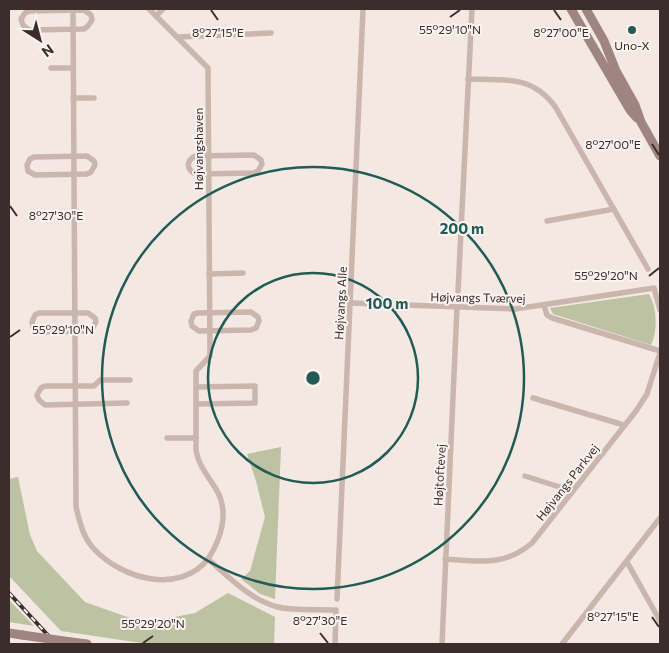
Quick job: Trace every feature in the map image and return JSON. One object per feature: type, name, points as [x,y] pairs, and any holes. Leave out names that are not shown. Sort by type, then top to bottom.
[{"type":"street","name":"Højvangshaven","points":[[148,9],[208,68],[210,356],[196,371],[196,451],[198,462],[217,491],[223,508],[223,526],[218,544],[208,559]]},
{"type":"street","points":[[156,16],[163,9]]},
{"type":"street","name":"Højvangs Alle","points":[[337,599],[364,9]]},
{"type":"street","points":[[458,291],[472,9]]},
{"type":"street","points":[[571,9],[630,110],[641,122]]},
{"type":"street","points":[[577,9],[610,65],[616,71]]},
{"type":"street","points":[[586,9],[604,41],[616,71],[660,156]]},
{"type":"street","points":[[73,10],[76,507],[81,529],[93,548],[110,564],[132,574],[156,580],[173,579],[188,574],[203,565],[208,559],[248,593],[262,602],[279,608],[336,610],[335,644]]},
{"type":"street","points":[[73,10],[88,12],[92,20],[84,29],[29,30],[23,25],[21,20],[28,11],[73,10]]},
{"type":"street","points":[[177,37],[271,34]]},
{"type":"street","points":[[52,68],[73,68]]},
{"type":"street","points":[[468,80],[528,83],[549,97],[648,269]]},
{"type":"street","points":[[73,98],[94,98]]},
{"type":"street","points":[[254,155],[261,160],[262,164],[258,171],[254,173],[209,174],[196,174],[189,170],[188,161],[195,156],[254,155]]},
{"type":"street","points":[[74,156],[87,156],[94,161],[95,165],[91,172],[74,175],[35,175],[28,170],[27,165],[30,158],[74,156]]},
{"type":"street","points":[[547,220],[614,209]]},
{"type":"street","points":[[209,274],[243,273]]},
{"type":"street","name":"Højvangs Tværvej","points":[[350,303],[515,309],[654,288],[660,310]]},
{"type":"street","points":[[544,306],[547,316],[552,318],[660,352]]},
{"type":"street","name":"Højtoftevej","points":[[442,644],[457,307]]},
{"type":"street","points":[[252,312],[258,317],[259,321],[256,328],[251,330],[210,331],[199,331],[192,326],[191,321],[194,314],[252,312]]},
{"type":"street","points":[[39,313],[74,313],[88,313],[95,318],[96,322],[92,329],[88,331],[40,332],[34,327],[32,322],[35,315],[39,313]]},
{"type":"street","name":"Højvangs Parkvej","points":[[445,559],[494,562],[514,556],[532,543],[647,394],[660,352]]},
{"type":"street","points":[[127,403],[45,405],[39,400],[37,395],[41,388],[45,386],[94,386],[100,380],[130,380]]},
{"type":"street","points":[[196,387],[255,386],[255,403],[196,404]]},
{"type":"street","points":[[533,398],[624,425]]},
{"type":"street","points":[[167,438],[196,438]]},
{"type":"street","points":[[525,476],[572,491]]},
{"type":"street","points":[[562,644],[660,518]]},
{"type":"street","points":[[627,562],[660,620]]},
{"type":"street","points":[[9,633],[87,644]]},
{"type":"green space","points":[[649,294],[654,306],[656,319],[655,333],[651,345],[553,314],[550,308]]},
{"type":"green space","points":[[281,447],[275,599],[260,594],[241,579],[250,571],[265,517],[247,454]]},
{"type":"green space","points":[[18,477],[30,535],[37,551],[85,602],[144,623],[195,613],[228,593],[275,617],[274,644],[148,644],[61,631],[9,576],[9,479]]},
{"type":"green space","points":[[9,600],[34,626],[9,622]]},
{"type":"railway","points":[[9,593],[56,644]]},
{"type":"place","name":"Uno-X","points":[[632,30]]}]
